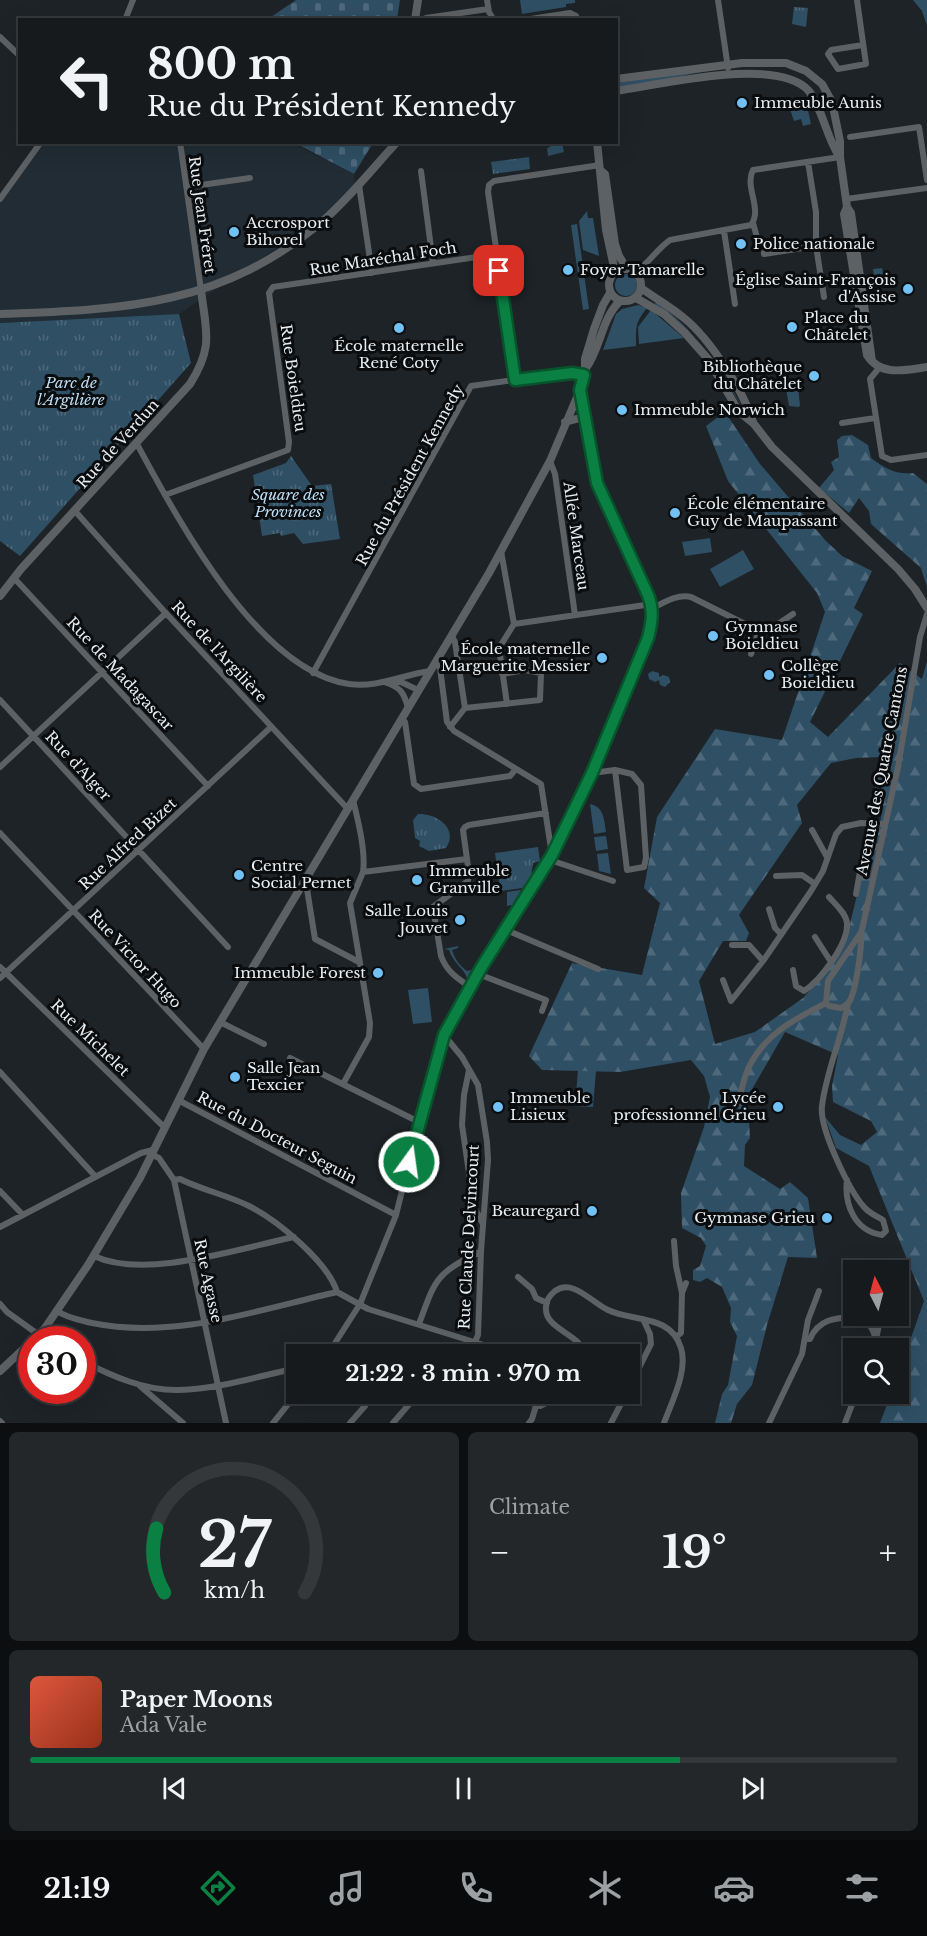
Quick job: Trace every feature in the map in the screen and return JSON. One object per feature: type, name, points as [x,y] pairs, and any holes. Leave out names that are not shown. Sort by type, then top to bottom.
[{"type":"street","points":[[126,18],[133,0]]},
{"type":"street","points":[[415,18],[418,0]]},
{"type":"street","points":[[488,0],[488,9],[493,18]]},
{"type":"street","points":[[718,0],[729,75]]},
{"type":"street","points":[[857,0],[866,64],[838,69],[828,54],[830,50],[863,45]]},
{"type":"street","points":[[426,18],[488,9]]},
{"type":"street","points":[[537,18],[570,13],[577,18]]},
{"type":"street","points":[[0,37],[18,54]]},
{"type":"street","points":[[618,80],[754,62],[786,63],[800,68],[824,86],[832,102],[840,141],[846,203],[844,214],[865,348],[879,368],[892,371],[927,367]]},
{"type":"street","points":[[618,91],[729,75],[785,77],[803,85],[815,100],[830,143],[840,157]]},
{"type":"street","points":[[850,137],[919,127],[927,180]]},
{"type":"street","points":[[0,199],[40,144]]},
{"type":"street","name":"Rue Jean Fréret","points":[[180,144],[201,290]]},
{"type":"street","points":[[0,315],[87,311],[132,306],[163,301],[201,290],[271,258],[324,220],[395,144]]},
{"type":"street","points":[[585,372],[585,359],[594,329],[610,292],[609,280],[615,272],[606,230],[597,144]]},
{"type":"street","points":[[816,246],[764,254],[763,241],[758,241],[753,223],[755,213],[752,171],[840,157]]},
{"type":"street","points":[[808,162],[816,212],[816,246],[824,297]]},
{"type":"street","points":[[515,380],[488,189],[491,183],[600,168]]},
{"type":"street","points":[[600,168],[605,174],[615,244],[619,256],[640,280],[641,288],[636,298],[630,301],[620,301],[610,292]]},
{"type":"street","points":[[420,171],[433,264]]},
{"type":"street","points":[[187,187],[250,178]]},
{"type":"street","points":[[359,185],[372,273]]},
{"type":"street","points":[[846,203],[927,188]]},
{"type":"street","points":[[615,272],[631,271],[646,265],[670,240],[748,227],[753,223]]},
{"type":"street","points":[[724,231],[735,304]]},
{"type":"street","name":"Rue Maréchal Foch","points":[[273,287],[497,254]]},
{"type":"street","name":"Rue Boieldieu","points":[[165,495],[288,450],[289,442],[269,293],[273,287]]},
{"type":"street","points":[[641,288],[683,317],[700,333],[745,402],[754,424]]},
{"type":"street","name":"Rue de Verdun","points":[[0,596],[190,384],[201,366],[208,343],[201,290]]},
{"type":"street","points":[[636,298],[664,314],[685,333],[708,359],[739,412],[754,424],[772,447],[898,569],[927,608]]},
{"type":"street","points":[[44,1326],[94,1256],[140,1178],[204,1049],[501,551],[550,461],[580,390],[585,372],[610,315],[620,301]]},
{"type":"street","points":[[879,368],[870,379],[880,452],[886,459],[891,460],[927,455]]},
{"type":"street","name":"Rue du Président Kennedy","points":[[313,673],[471,386],[585,372]]},
{"type":"street","points":[[334,1344],[360,1304],[396,1215],[444,1035],[470,987],[551,857],[592,773],[648,638],[652,606],[600,490],[580,390]]},
{"type":"street","points":[[565,422],[579,418],[587,423]]},
{"type":"street","points":[[842,423],[875,418]]},
{"type":"street","points":[[137,444],[207,563],[244,612],[280,650],[313,673],[352,685],[384,682],[411,674],[430,672]]},
{"type":"street","name":"Allée Marceau","points":[[550,461],[555,474],[575,615]]},
{"type":"street","name":"Rue de l'Argilière","points":[[75,511],[347,808]]},
{"type":"street","points":[[501,551],[514,624],[499,648],[507,704]]},
{"type":"street","name":"Rue de Madagascar","points":[[14,578],[208,786]]},
{"type":"street","points":[[514,624],[652,606],[684,595],[759,631],[775,626],[793,614]]},
{"type":"street","points":[[0,767],[166,613]]},
{"type":"street","name":"Avenue des Quatre Cantons","points":[[847,1180],[847,1202],[852,1215],[860,1225],[874,1234],[882,1234],[886,1231],[883,1220],[869,1213],[847,1180],[823,1122],[822,1108],[853,990],[862,945],[861,931],[898,767],[920,637],[927,614]]},
{"type":"street","points":[[751,654],[759,631]]},
{"type":"street","points":[[452,636],[455,642],[465,708]]},
{"type":"street","points":[[435,662],[440,668],[447,722],[450,727],[541,784],[551,857]]},
{"type":"street","points":[[450,727],[465,708],[540,700],[541,673],[525,670],[502,674]]},
{"type":"street","points":[[384,682],[401,682],[418,690]]},
{"type":"street","points":[[384,682],[403,691],[408,708]]},
{"type":"street","name":"Rue d'Alger","points":[[0,700],[140,849],[228,947]]},
{"type":"street","points":[[402,718],[405,722],[416,787],[421,789],[510,776],[516,769]]},
{"type":"street","name":"Rue Alfred Bizet","points":[[0,978],[272,727]]},
{"type":"street","points":[[592,773],[615,770],[632,774],[641,785],[646,858],[644,867],[627,870],[615,770]]},
{"type":"street","points":[[343,1084],[369,1037],[370,1023],[350,903],[363,872],[364,863],[352,799]]},
{"type":"street","points":[[470,987],[453,975],[444,964],[433,907],[468,881],[470,874],[463,830],[465,826],[546,813]]},
{"type":"street","points":[[723,980],[731,1001],[763,961],[815,884],[823,871],[836,834],[842,827],[861,823],[885,824]]},
{"type":"street","points":[[812,830],[827,857]]},
{"type":"street","name":"Rue Victor Hugo","points":[[0,833],[204,1049]]},
{"type":"street","points":[[856,894],[863,855],[867,849],[880,846]]},
{"type":"street","points":[[551,857],[613,881]]},
{"type":"street","points":[[363,872],[467,859]]},
{"type":"street","points":[[776,876],[802,875],[815,884]]},
{"type":"street","points":[[302,885],[307,889],[315,939],[359,962]]},
{"type":"street","points":[[792,970],[796,986],[804,991],[831,962],[848,927],[843,914],[829,897]]},
{"type":"street","points":[[769,909],[775,928],[781,934]]},
{"type":"street","points":[[848,927],[861,931]]},
{"type":"street","points":[[506,930],[598,969]]},
{"type":"street","name":"Avenue des Quatre Cantons","points":[[826,1003],[828,981],[861,931]]},
{"type":"street","points":[[815,937],[831,962]]},
{"type":"street","points":[[732,945],[749,945],[763,961]]},
{"type":"street","name":"Rue Michelet","points":[[0,967],[164,1127]]},
{"type":"street","points":[[478,974],[546,1000],[542,1011]]},
{"type":"street","points":[[738,1102],[750,1064],[766,1041],[799,1017],[826,1003],[841,1008],[848,1003]]},
{"type":"street","points":[[219,1023],[264,1044]]},
{"type":"street","name":"Rue Claude Delvincourt","points":[[444,1035],[462,1057],[478,1085],[487,1142],[488,1160],[478,1335],[475,1342]]},
{"type":"street","points":[[290,1058],[419,1122]]},
{"type":"street","points":[[469,1069],[462,1125],[474,1207],[483,1224]]},
{"type":"street","points":[[0,1072],[95,1176]]},
{"type":"street","name":"Rue du Docteur Seguin","points":[[178,1100],[396,1215]]},
{"type":"street","points":[[0,1227],[141,1153],[152,1152]]},
{"type":"street","name":"Rue Agasse","points":[[152,1152],[174,1180],[226,1423]]},
{"type":"street","points":[[174,1180],[180,1179],[249,1206],[294,1237],[315,1258],[335,1285],[337,1293]]},
{"type":"street","points":[[0,1191],[23,1215]]},
{"type":"street","points":[[94,1256],[117,1262],[163,1264],[294,1237]]},
{"type":"street","points":[[674,1242],[682,1293],[681,1333],[676,1338]]},
{"type":"street","points":[[419,1324],[432,1287],[440,1275],[481,1251]]},
{"type":"street","points":[[518,1277],[532,1289],[536,1298],[547,1303]]},
{"type":"street","points":[[682,1293],[686,1283]]},
{"type":"street","points":[[581,1344],[552,1322],[547,1314],[547,1303],[555,1291],[569,1287],[607,1310],[657,1321],[665,1326],[682,1349],[683,1367],[664,1423]]},
{"type":"street","points":[[769,1423],[802,1354],[808,1320],[819,1291]]},
{"type":"street","points":[[57,1311],[65,1316],[86,1322],[129,1328],[161,1328],[205,1322],[337,1293],[368,1309],[480,1344]]},
{"type":"street","points":[[0,1304],[22,1326]]},
{"type":"street","points":[[640,1366],[651,1344],[644,1319]]},
{"type":"street","points":[[806,1339],[810,1339],[815,1328],[823,1323],[843,1319]]},
{"type":"street","points":[[0,1371],[18,1354]]},
{"type":"street","points":[[96,1367],[139,1385],[178,1390],[218,1385],[286,1370]]},
{"type":"street","points":[[139,1385],[183,1423]]},
{"type":"street","points":[[273,1423],[288,1404]]},
{"type":"street","points":[[350,1423],[366,1404]]},
{"type":"street","points":[[393,1423],[409,1404]]},
{"type":"street","points":[[532,1404],[536,1406],[546,1404]]},
{"type":"street","points":[[611,1423],[621,1404]]},
{"type":"street","points":[[845,1423],[852,1404]]},
{"type":"street","points":[[529,1423],[536,1406]]},
{"type":"shaded area","points":[[41,144],[294,144],[354,174],[356,195],[179,314],[0,323],[0,199]]},
{"type":"green space","points":[[296,0],[400,0],[397,18],[269,18]]},
{"type":"green space","points":[[520,0],[575,0],[575,3],[566,4],[566,7],[522,14]]},
{"type":"green space","points":[[913,0],[927,0],[927,25],[922,11]]},
{"type":"green space","points":[[794,7],[808,8],[806,27],[792,24]]},
{"type":"green space","points":[[709,70],[618,88],[618,83]]},
{"type":"green space","points":[[807,106],[811,124],[803,126],[801,119],[794,121],[790,109]]},
{"type":"green space","points":[[297,144],[372,144],[354,174]]},
{"type":"green space","points":[[549,144],[562,144],[564,152],[548,156],[547,148],[550,147]]},
{"type":"green space","points":[[529,157],[530,169],[493,174],[491,162]]},
{"type":"green space","points":[[587,211],[588,218],[593,218],[599,256],[583,250],[579,221]]},
{"type":"green space","points":[[577,224],[589,309],[583,310],[571,225]]},
{"type":"green space","points":[[882,268],[885,284],[875,285],[873,269]]},
{"type":"green space","points":[[626,274],[634,277],[637,285],[634,293],[626,296],[618,293],[615,285],[618,277]]},
{"type":"green space","points":[[656,302],[670,313],[691,333],[655,304]]},
{"type":"green space","points":[[638,305],[647,308],[637,326],[636,346],[603,350],[616,314],[622,309]]},
{"type":"green space","points":[[651,310],[684,338],[639,344],[638,327]]},
{"type":"green space","name":"Parc de l'Argilière","points":[[179,314],[191,363],[20,556],[0,541],[0,323]]},
{"type":"green space","points":[[695,338],[716,365],[744,409]]},
{"type":"green space","points":[[798,387],[799,407],[789,406],[786,389]]},
{"type":"green space","points":[[725,412],[760,464],[825,540],[842,556],[872,571],[854,608],[863,614],[810,722],[828,737],[900,663],[922,679],[927,661],[927,1423],[880,1423],[887,1404],[909,1404],[909,1344],[924,1301],[869,1166],[836,1148],[825,1117],[840,1135],[861,1145],[877,1132],[871,1121],[833,1102],[832,1086],[838,1055],[785,1032],[751,1091],[745,1095],[744,1104],[748,1106],[750,1138],[745,1145],[744,1166],[780,1189],[790,1182],[808,1198],[817,1258],[788,1257],[767,1325],[752,1385],[737,1404],[731,1423],[715,1423],[722,1394],[728,1385],[737,1336],[730,1322],[731,1308],[722,1287],[707,1278],[700,1282],[693,1280],[693,1270],[700,1266],[706,1246],[701,1238],[682,1228],[681,1193],[704,1127],[710,1097],[704,1076],[691,1060],[620,1072],[542,1070],[529,1056],[572,963],[642,975],[660,903],[644,888],[657,817],[715,729],[782,740],[825,612],[817,593],[728,481],[706,426]],"holes":[[[881,757],[876,778],[876,799],[882,811],[875,851],[867,854],[848,932],[831,966],[803,998],[755,1032],[715,1044],[699,981],[723,941],[746,941],[749,933],[739,915],[802,823],[797,805],[831,763],[856,758]]]},
{"type":"green space","points":[[852,435],[868,445],[871,458],[881,465],[895,472],[913,473],[927,484],[927,587],[921,568],[871,524],[869,511],[859,498],[849,513],[819,488],[834,470],[831,462],[839,457],[837,440],[842,436]]},
{"type":"green space","name":"Square des Provinces","points":[[291,456],[312,486],[331,484],[340,539],[303,544],[294,533],[262,536],[253,475],[286,463]]},
{"type":"green space","points":[[710,538],[712,552],[685,556],[682,542]]},
{"type":"green space","points":[[743,550],[754,569],[720,587],[710,569]]},
{"type":"green space","points":[[652,671],[659,673],[659,677],[663,675],[669,677],[670,682],[665,687],[660,685],[659,680],[655,682],[649,679],[648,674]]},
{"type":"green space","points":[[590,804],[601,811],[606,832],[594,834]]},
{"type":"green space","points":[[418,814],[432,816],[444,824],[450,835],[446,848],[429,851],[419,846],[420,841],[415,838],[413,820]]},
{"type":"green space","points":[[606,836],[608,849],[596,851],[594,837]]},
{"type":"green space","points":[[538,847],[540,861],[533,863],[531,876],[522,888],[500,891],[495,853]]},
{"type":"green space","points":[[608,853],[611,874],[599,871],[597,854]]},
{"type":"green space","points":[[521,890],[512,905],[507,906],[507,892]]},
{"type":"green space","points":[[458,946],[452,950],[462,966],[467,971],[471,970],[467,978],[449,950],[444,949]]},
{"type":"green space","points":[[428,988],[432,1022],[413,1024],[408,990]]},
{"type":"green space","points":[[578,1070],[596,1071],[593,1107],[575,1106]]},
{"type":"place","name":"Immeuble Aunis","points":[[742,103]]},
{"type":"place","name":"Accrosport Bihorel","points":[[234,232]]},
{"type":"place","name":"Police nationale","points":[[741,244]]},
{"type":"place","name":"Foyer Tamarelle","points":[[568,270]]},
{"type":"place","name":"Église Saint-François d'Assise","points":[[908,289]]},
{"type":"place","name":"Place du Châtelet","points":[[792,327]]},
{"type":"place","name":"École maternelle René Coty","points":[[399,328]]},
{"type":"place","name":"Bibliothèque du Châtelet","points":[[814,376]]},
{"type":"place","name":"Immeuble Norwich","points":[[622,410]]},
{"type":"place","name":"École élémentaire Guy de Maupassant","points":[[675,513]]},
{"type":"place","name":"Gymnase Boieldieu","points":[[713,636]]},
{"type":"place","name":"École maternelle Marguerite Messier","points":[[602,658]]},
{"type":"place","name":"Collège Boieldieu","points":[[769,675]]},
{"type":"place","name":"Centre Social Pernet","points":[[239,875]]},
{"type":"place","name":"Immeuble Granville","points":[[417,880]]},
{"type":"place","name":"Salle Louis Jouvet","points":[[460,920]]},
{"type":"place","name":"Immeuble Forest","points":[[378,973]]},
{"type":"place","name":"Salle Jean Texcier","points":[[235,1077]]},
{"type":"place","name":"Immeuble Lisieux","points":[[498,1107]]},
{"type":"place","name":"Lycée professionnel Grieu","points":[[778,1107]]},
{"type":"place","name":"Beauregard","points":[[592,1211]]},
{"type":"place","name":"Gymnase Grieu","points":[[827,1218]]},
{"type":"route","points":[[409,1162],[444,1035],[481,968],[541,875],[570,820],[648,638],[652,620],[653,608],[648,595],[597,483],[580,390],[584,375],[572,373],[515,380],[499,271]]}]
